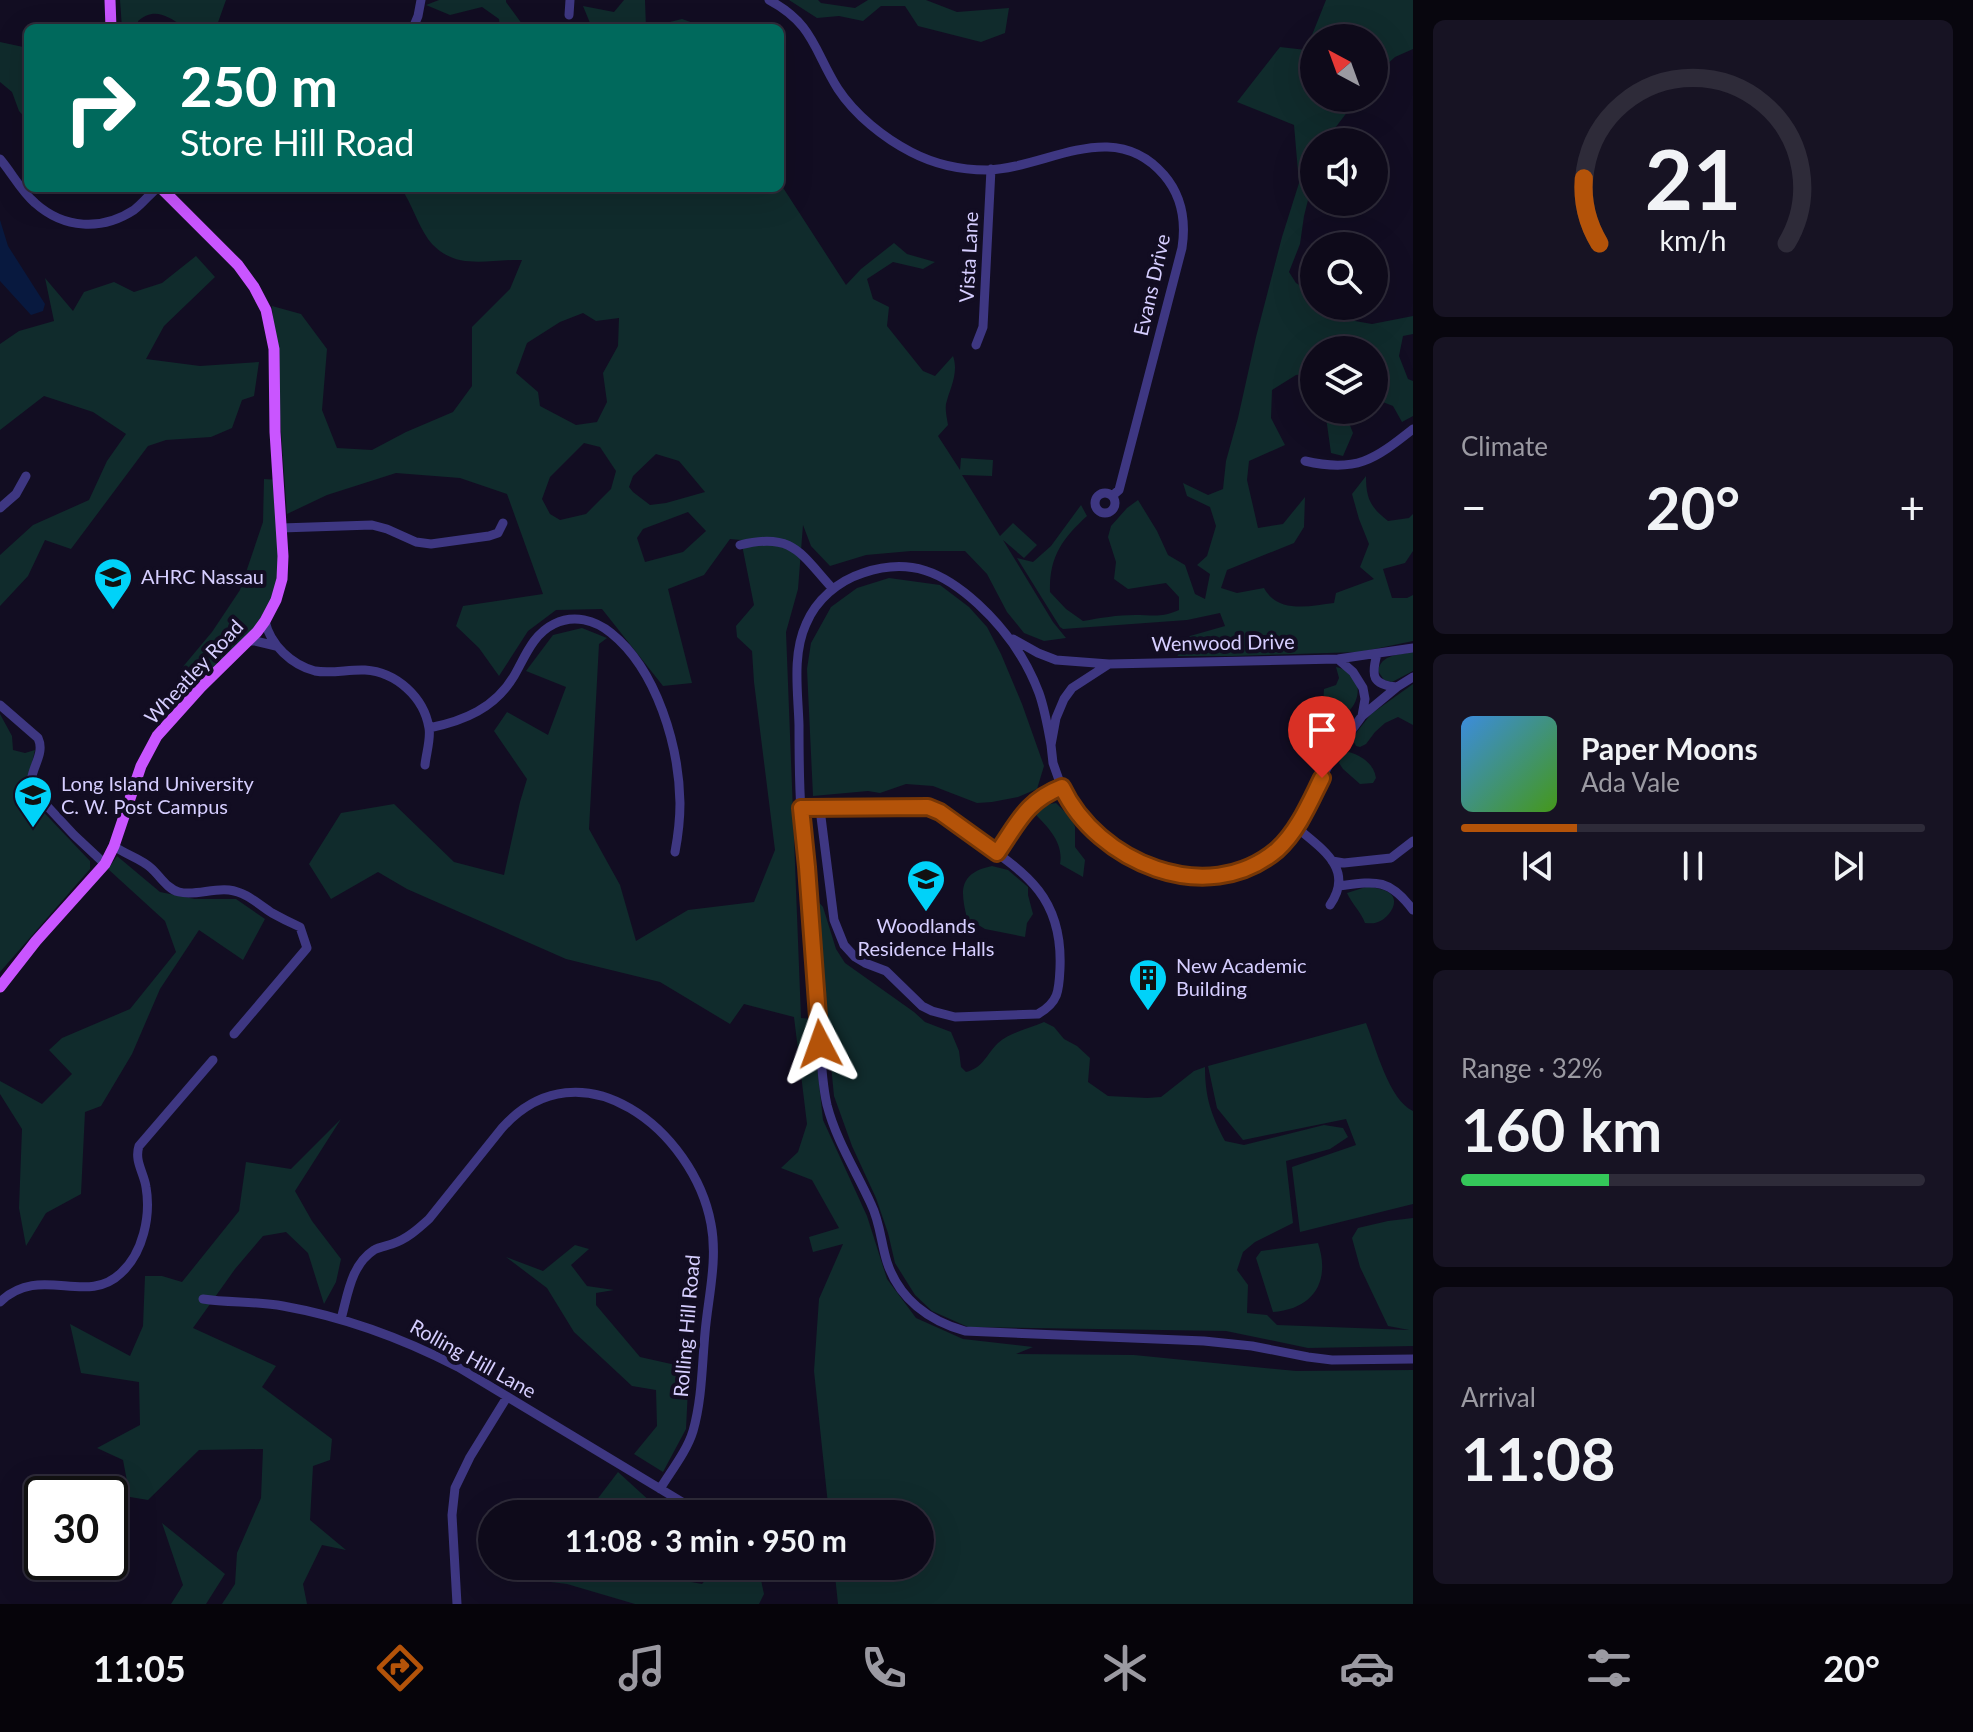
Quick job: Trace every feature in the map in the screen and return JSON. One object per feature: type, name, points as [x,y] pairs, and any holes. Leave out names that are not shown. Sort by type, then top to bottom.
[{"type":"main road","points":[[110,0],[111,24]]},
{"type":"main road","name":"Wheatley Road","points":[[0,987],[36,941],[105,864],[141,766],[157,736],[265,621],[282,579],[274,349],[266,310],[238,265],[163,192]]},
{"type":"street","points":[[415,24],[421,0]]},
{"type":"street","points":[[569,15],[570,0]]},
{"type":"street","name":"Evans Drive","points":[[769,0],[806,29],[840,92],[858,113],[909,151],[961,168],[991,169],[1022,165],[1082,148],[1114,147],[1134,152],[1150,162],[1169,181],[1177,195],[1184,221],[1182,248],[1119,490],[1112,496]]},
{"type":"street","points":[[0,159],[24,189]]},
{"type":"street","name":"Vista Lane","points":[[976,345],[983,327],[991,169]]},
{"type":"street","points":[[26,192],[56,218],[97,225],[119,218],[154,192]]},
{"type":"street","points":[[1305,461],[1336,467],[1359,464],[1413,429]]},
{"type":"street","points":[[0,508],[16,494],[26,476]]},
{"type":"street","points":[[281,528],[372,525],[416,542],[431,544],[489,536],[498,533],[503,523]]},
{"type":"street","points":[[740,545],[770,540],[785,543],[797,549],[833,589]]},
{"type":"street","points":[[1413,677],[1362,716],[1335,753],[1296,827],[1274,852],[1248,867],[1219,876],[1181,876],[1155,868],[1109,845],[1079,817],[1053,763],[1038,692],[1027,666],[1010,637],[960,588],[943,577],[900,566],[875,569],[850,578],[833,589],[811,614],[797,655],[801,808],[827,1104],[835,1131],[872,1206],[892,1274],[914,1305],[930,1317],[965,1331],[1214,1341],[1332,1360],[1413,1359]]},
{"type":"street","points":[[429,728],[461,721],[489,704],[510,683],[533,642],[553,624],[568,620],[596,622],[629,649],[653,687],[664,713],[679,788],[675,852]]},
{"type":"street","points":[[265,621],[276,646],[293,660],[313,670],[368,670],[391,677],[414,695],[429,728],[425,765]]},
{"type":"street","name":"Wenwood Drive","points":[[1010,637],[1056,660],[1109,664],[1338,659],[1413,648]]},
{"type":"street","points":[[247,641],[276,646]]},
{"type":"street","points":[[1377,654],[1372,671],[1375,679],[1382,685],[1397,687]]},
{"type":"street","points":[[1338,659],[1353,672],[1363,688],[1362,716]]},
{"type":"street","points":[[1051,745],[1056,718],[1064,699],[1072,688],[1109,664]]},
{"type":"street","points":[[0,705],[41,744],[30,786],[105,864]]},
{"type":"street","points":[[997,853],[1031,805],[1062,787]]},
{"type":"street","points":[[801,808],[822,807],[928,807],[940,812],[997,853],[1038,887],[1048,904],[1058,932],[1060,957],[1060,987],[1055,1000],[1038,1014],[944,1015],[922,1006],[886,971],[871,967],[855,957],[839,937],[834,920],[822,807]]},
{"type":"street","points":[[1296,827],[1325,852],[1340,876],[1336,895],[1330,905]]},
{"type":"street","points":[[1332,861],[1344,863],[1391,858],[1413,841]]},
{"type":"street","points":[[114,846],[137,857],[177,892],[229,890],[244,894],[300,927],[307,948],[234,1034]]},
{"type":"street","points":[[1339,886],[1381,883],[1393,889],[1413,910]]},
{"type":"street","points":[[0,1302],[19,1289],[40,1284],[97,1286],[114,1279],[128,1266],[140,1245],[147,1221],[148,1202],[137,1153],[139,1146],[213,1060]]},
{"type":"street","name":"Rolling Hill Road","points":[[341,1319],[354,1274],[363,1259],[374,1250],[402,1240],[429,1219],[502,1128],[526,1106],[543,1097],[572,1092],[591,1093],[627,1107],[666,1136],[685,1159],[703,1193],[713,1238],[713,1265],[698,1406],[689,1440],[660,1489]]},
{"type":"street","name":"Rolling Hill Lane","points":[[203,1299],[282,1306],[389,1334],[458,1367],[678,1500]]},
{"type":"street","points":[[457,1604],[452,1515],[455,1488],[507,1397]]},
{"type":"green space","points":[[120,0],[226,0],[217,24],[180,24],[160,14],[150,14],[138,24],[122,24]]},
{"type":"green space","points":[[439,0],[506,0],[522,24],[500,24],[499,19],[482,7],[450,15],[426,5]]},
{"type":"green space","points":[[624,0],[645,0],[646,24],[593,24],[583,6],[614,12]]},
{"type":"green space","points":[[789,0],[818,0],[855,8],[868,0],[926,0],[957,12],[1009,8],[1005,33],[981,42],[918,26],[905,6],[881,6],[863,21],[839,16],[817,18]]},
{"type":"green space","points":[[1326,0],[1413,0],[1413,49],[1388,63],[1388,24],[1316,24]]},
{"type":"green space","points":[[682,19],[696,24],[662,24]]},
{"type":"green space","points":[[0,42],[24,47],[24,117],[12,92],[0,82]]},
{"type":"green space","points":[[1280,47],[1300,49],[1300,112],[1347,112],[1335,128],[1300,128],[1300,216],[1304,216],[1300,244],[1289,272],[1300,285],[1300,320],[1355,320],[1372,324],[1413,316],[1413,334],[1403,336],[1399,356],[1408,379],[1413,381],[1413,416],[1402,422],[1393,406],[1388,404],[1388,336],[1300,336],[1300,375],[1272,390],[1271,418],[1285,445],[1249,461],[1247,480],[1258,528],[1283,524],[1305,497],[1304,527],[1294,543],[1227,570],[1221,588],[1237,593],[1264,588],[1277,602],[1305,606],[1334,603],[1336,593],[1374,579],[1360,567],[1369,544],[1352,494],[1366,476],[1370,502],[1388,521],[1409,518],[1413,514],[1413,551],[1405,563],[1383,569],[1392,598],[1413,595],[1413,641],[1360,652],[1178,656],[1174,648],[1190,636],[1225,626],[1220,613],[1187,620],[1063,629],[1017,558],[1033,562],[1051,546],[1081,505],[1087,516],[1064,541],[1050,580],[1050,592],[1066,609],[1083,621],[1162,615],[1179,610],[1179,597],[1166,583],[1128,589],[1114,579],[1116,562],[1108,537],[1111,526],[1138,500],[1168,555],[1185,565],[1195,594],[1205,599],[1210,574],[1197,565],[1207,556],[1216,526],[1210,507],[1187,496],[1183,483],[1208,495],[1223,489],[1226,461],[1256,337],[1299,183],[1294,125],[1237,102]]},
{"type":"green space","points":[[784,189],[846,285],[894,243],[907,254],[935,262],[923,269],[893,262],[867,279],[873,299],[889,307],[887,326],[923,371],[935,376],[953,356],[954,374],[946,407],[948,425],[938,436],[960,470],[961,458],[993,460],[992,476],[962,475],[1000,536],[1013,523],[1037,545],[1024,558],[1003,540],[1066,638],[1044,641],[1024,633],[1007,612],[987,574],[965,551],[866,555],[830,566],[811,546],[803,525],[798,589],[786,632],[801,1018],[812,1019],[823,1120],[867,1216],[887,1279],[916,1318],[963,1339],[1033,1347],[1016,1354],[1134,1355],[1296,1371],[1413,1370],[1413,1604],[838,1604],[835,1580],[934,1580],[934,1500],[828,1500],[814,1371],[819,1299],[843,1244],[813,1252],[809,1237],[839,1228],[812,1180],[781,1168],[798,1152],[807,1124],[794,1017],[744,1004],[730,1024],[660,982],[566,959],[407,889],[378,872],[331,899],[309,864],[341,813],[394,804],[454,862],[504,875],[527,779],[494,731],[507,712],[548,735],[566,687],[526,671],[553,635],[582,628],[607,638],[599,644],[589,829],[620,885],[636,941],[688,910],[754,902],[775,850],[752,651],[737,637],[736,626],[754,605],[741,540],[730,539],[704,575],[668,589],[692,683],[663,686],[602,609],[556,610],[528,631],[499,676],[479,648],[456,626],[463,606],[543,594],[507,494],[460,478],[396,473],[327,495],[287,514],[272,306],[301,314],[327,349],[322,410],[337,448],[372,450],[453,412],[472,386],[472,327],[510,289],[522,260],[460,260],[438,249],[421,227],[403,192],[784,192]],"holes":[[[583,313],[596,321],[619,318],[618,346],[603,373],[607,402],[597,422],[576,425],[540,406],[538,392],[516,373],[527,343],[560,322]],[[584,443],[600,447],[616,471],[611,489],[586,514],[560,520],[550,514],[542,499],[550,477]],[[656,454],[679,461],[705,492],[650,505],[629,487],[633,476]],[[688,512],[706,531],[683,552],[645,562],[637,538],[643,529]]]},
{"type":"green space","points":[[196,256],[215,277],[164,326],[146,359],[200,366],[259,362],[254,396],[242,400],[232,428],[211,437],[166,440],[148,446],[71,549],[45,540],[28,576],[0,606],[0,555],[33,525],[89,500],[107,461],[126,434],[93,412],[44,396],[0,430],[0,344],[19,331],[54,321],[45,278],[73,311],[84,292],[114,282],[134,292],[162,283]]},
{"type":"green space","points":[[1327,424],[1349,424],[1353,433],[1343,456],[1331,453]]},
{"type":"green space","points":[[264,479],[279,480],[283,556],[271,611],[201,687],[181,669],[212,632],[240,590],[263,522]]},
{"type":"green space","points":[[889,578],[940,585],[969,607],[987,627],[1022,704],[1044,766],[1037,789],[1018,797],[977,803],[933,786],[906,784],[880,793],[868,791],[813,796],[807,669],[811,643],[831,607],[857,588]]},
{"type":"green space","points":[[1413,652],[1413,671],[1392,682],[1384,680],[1378,671],[1383,661],[1391,656]]},
{"type":"green space","points":[[1336,667],[1353,675],[1358,691],[1352,707],[1329,730],[1322,722],[1324,689],[1336,685],[1339,678]]},
{"type":"green space","points":[[1413,684],[1413,725],[1398,717],[1385,723],[1366,744],[1356,746],[1352,738],[1371,714]]},
{"type":"green space","name":"Long Island University C. W. Post Campus","points":[[0,714],[12,736],[13,750],[25,753],[35,750],[26,789],[33,801],[90,861],[90,869],[0,972]]},
{"type":"green space","points":[[1349,752],[1370,765],[1376,778],[1373,783],[1360,784],[1343,769],[1339,763],[1343,754]]},
{"type":"green space","points":[[1056,803],[1072,819],[1075,827],[1075,847],[1085,860],[1083,877],[1060,864],[1057,842],[1034,813],[1039,806]]},
{"type":"green space","points":[[117,856],[160,892],[195,899],[236,899],[265,919],[243,960],[199,930],[160,989],[132,1054],[101,1106],[85,1112],[81,1194],[46,1213],[26,1246],[19,1208],[22,1129],[0,1094],[0,1081],[42,1104],[72,1074],[49,1050],[62,1038],[130,1009],[176,952],[165,921],[108,869]]},
{"type":"green space","points":[[992,866],[1008,870],[1028,887],[1033,914],[1027,923],[1025,937],[985,929],[967,918],[964,884],[973,873]]},
{"type":"green space","points":[[1369,886],[1388,892],[1394,900],[1390,913],[1375,923],[1365,923],[1347,893]]},
{"type":"green space","points":[[815,898],[823,907],[836,949],[845,963],[925,1022],[951,1032],[959,1051],[961,1067],[966,1072],[980,1064],[1003,1039],[1044,1022],[1090,1058],[1088,1082],[1108,1096],[1161,1097],[1194,1071],[1205,1067],[1210,1106],[1225,1141],[1244,1145],[1324,1125],[1343,1128],[1348,1137],[1330,1149],[1286,1161],[1293,1223],[1255,1242],[1243,1252],[1237,1270],[1248,1285],[1247,1313],[1267,1315],[1277,1325],[1409,1330],[1388,1326],[1360,1267],[1352,1238],[1358,1228],[1413,1218],[1413,1346],[1308,1348],[1226,1331],[968,1327],[932,1311],[915,1295],[895,1263],[876,1198],[834,1096]]},
{"type":"green space","points":[[1366,1023],[1390,1085],[1404,1105],[1413,1111],[1413,1204],[1300,1232],[1292,1167],[1356,1145],[1346,1119],[1243,1140],[1217,1108],[1208,1066]]},
{"type":"green space","points":[[341,1119],[295,1191],[312,1221],[341,1259],[336,1282],[324,1304],[308,1253],[286,1232],[263,1236],[193,1328],[276,1366],[262,1387],[332,1439],[330,1460],[313,1466],[310,1520],[346,1550],[322,1545],[303,1584],[307,1604],[222,1604],[235,1584],[237,1553],[261,1498],[263,1449],[199,1450],[148,1500],[130,1497],[123,1460],[97,1448],[140,1425],[139,1382],[81,1373],[70,1324],[130,1356],[143,1326],[145,1276],[162,1276],[182,1282],[239,1211],[246,1162],[291,1169]]},
{"type":"green space","points":[[1318,1243],[1322,1270],[1315,1291],[1299,1305],[1273,1312],[1256,1258],[1261,1251]]},
{"type":"green space","points":[[575,1245],[589,1249],[571,1265],[587,1286],[614,1290],[596,1293],[596,1305],[640,1357],[689,1368],[686,1429],[663,1472],[634,1454],[657,1426],[656,1390],[632,1386],[574,1332],[547,1288],[506,1257],[543,1271]]},
{"type":"green space","points":[[618,1472],[649,1500],[597,1500]]},
{"type":"green space","points":[[162,1523],[225,1574],[206,1604],[171,1604],[183,1585]]},
{"type":"green space","points":[[534,1580],[680,1580],[702,1584],[706,1580],[761,1580],[764,1594],[759,1604],[635,1604],[567,1584]]},
{"type":"water","points":[[0,220],[8,246],[45,304],[43,311],[31,315],[0,281]]},
{"type":"place","name":"AHRC Nassau","points":[[113,611]]},
{"type":"place","name":"Long Island University C. W. Post Campus","points":[[33,829]]},
{"type":"place","name":"Woodlands Residence Halls","points":[[926,913]]},
{"type":"place","name":"New Academic Building","points":[[1148,1012]]},
{"type":"route","points":[[820,1044],[801,808],[928,807],[940,812],[997,853],[1031,805],[1062,787],[1079,817],[1109,845],[1155,868],[1181,876],[1205,877],[1248,867],[1274,852],[1296,827],[1322,778]]}]
